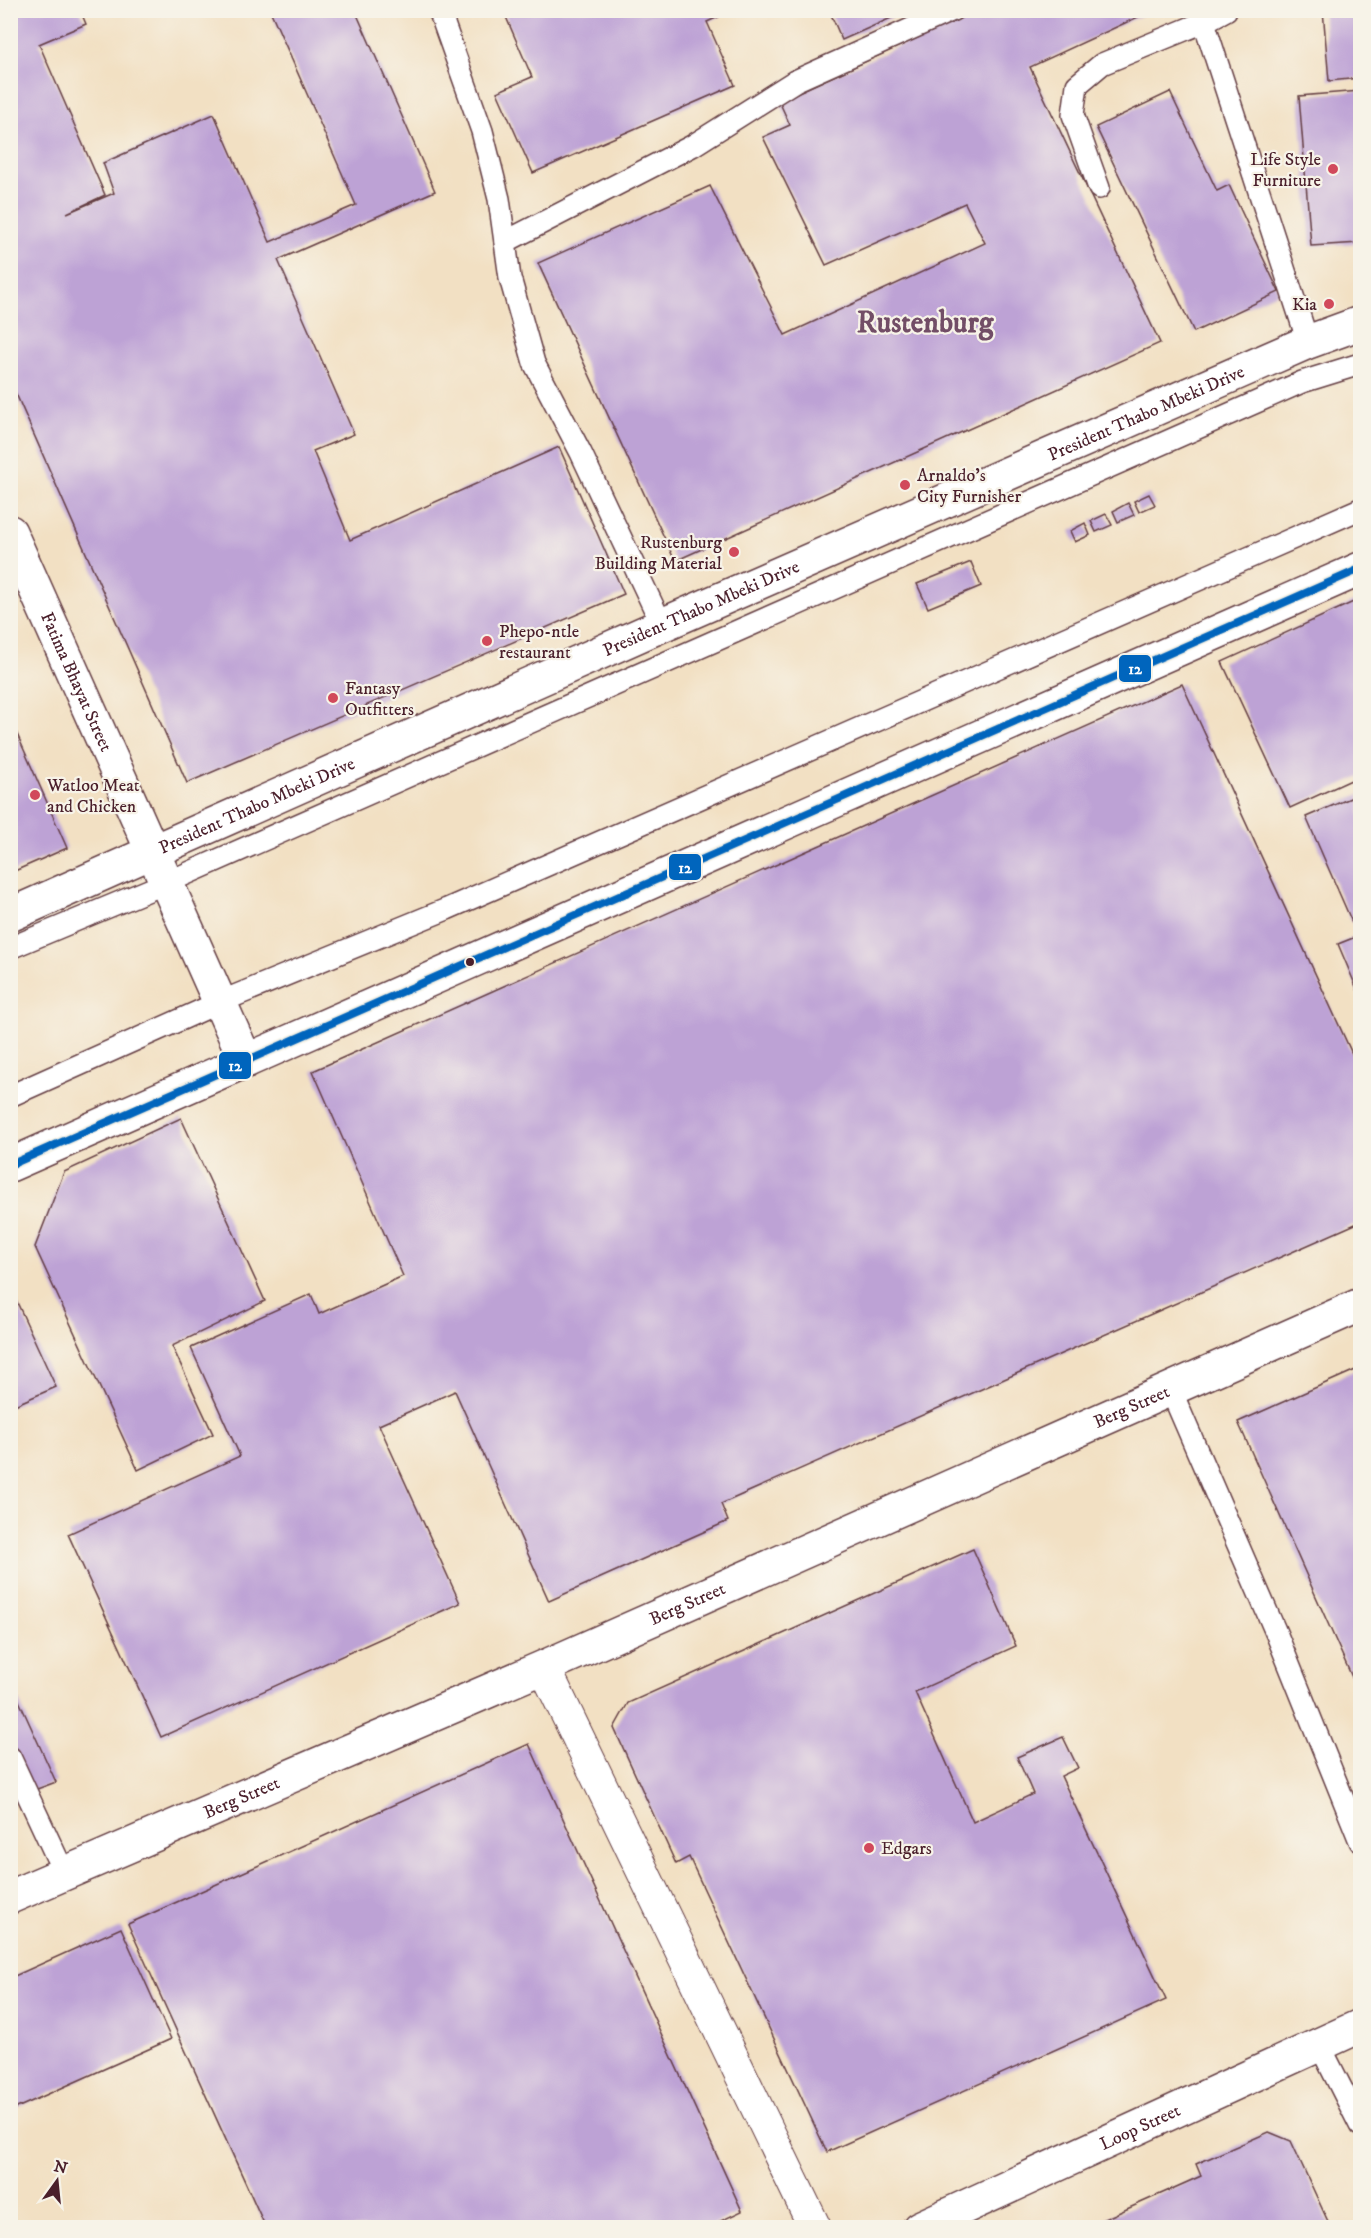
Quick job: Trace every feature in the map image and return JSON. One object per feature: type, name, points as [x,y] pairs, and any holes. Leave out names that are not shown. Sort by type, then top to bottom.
[{"type":"street","name":"President Thabo Mbeki Drive","points":[[10,915],[1308,342],[1360,323]]},
{"type":"street","name":"Fatima Bhayat Street","points":[[10,532],[246,1061]]},
{"type":"street","points":[[10,1165],[1360,569]]},
{"type":"street","name":"Berg Street","points":[[10,1897],[544,1667],[1360,1305]]},
{"type":"street","points":[[544,1667],[815,2228]]},
{"type":"street","name":"Loop Street","points":[[919,2228],[1360,2026]]},
{"type":"lane","points":[[439,10],[482,131],[499,199],[510,278],[534,363],[581,453],[662,626]]},
{"type":"lane","points":[[505,242],[692,146],[795,81],[953,10]]},
{"type":"lane","points":[[1100,188],[1073,114],[1077,86],[1102,64],[1204,22],[1226,10]]},
{"type":"lane","points":[[1204,22],[1308,342]]},
{"type":"lane","points":[[10,948],[168,882],[1302,382],[1360,364]]},
{"type":"lane","points":[[10,1096],[220,1002],[447,909],[1360,509]]},
{"type":"lane","points":[[1170,1388],[1277,1635],[1360,1841]]},
{"type":"lane","points":[[10,1757],[64,1873]]},
{"type":"lane","points":[[1319,2044],[1360,2125]]},
{"type":"building","points":[[10,10],[80,10],[86,24],[39,44],[105,195],[67,213],[114,193],[103,163],[214,114],[270,242],[356,205],[270,10],[355,10],[435,191],[278,260],[354,434],[313,451],[350,540],[559,447],[624,594],[187,783],[10,380]]},
{"type":"building","points":[[503,10],[734,10],[707,22],[735,85],[533,173],[497,92],[532,77]]},
{"type":"building","points":[[829,10],[909,10],[842,40]]},
{"type":"building","points":[[978,10],[1153,10],[1030,67],[1160,343],[675,561],[538,263],[710,186],[785,335],[985,243],[965,203],[826,265],[763,137],[790,125],[779,101]]},
{"type":"building","points":[[1323,10],[1360,10],[1360,78],[1329,81]]},
{"type":"building","name":"Life Style Furniture","points":[[1360,91],[1360,243],[1311,246],[1299,96]]},
{"type":"building","points":[[1170,92],[1217,191],[1229,185],[1279,292],[1194,332],[1096,127]]},
{"type":"building","points":[[1149,494],[1155,505],[1139,512],[1134,501]]},
{"type":"building","points":[[1128,503],[1134,515],[1118,522],[1113,511]]},
{"type":"building","points":[[1106,514],[1112,525],[1096,532],[1091,521]]},
{"type":"building","points":[[1085,523],[1090,535],[1075,542],[1070,531]]},
{"type":"building","points":[[971,562],[981,586],[928,608],[917,584]]},
{"type":"building","points":[[1360,599],[1360,776],[1290,808],[1222,662]]},
{"type":"building","points":[[1182,684],[1360,1071],[1360,1222],[721,1504],[728,1521],[549,1601],[455,1391],[379,1425],[460,1603],[161,1737],[68,1534],[240,1456],[191,1348],[311,1294],[319,1314],[403,1276],[313,1071]]},
{"type":"building","points":[[10,718],[67,848],[10,873]]},
{"type":"building","points":[[1360,794],[1360,996],[1338,944],[1358,936],[1306,817]]},
{"type":"building","points":[[181,1118],[265,1301],[172,1346],[213,1434],[138,1470],[35,1247],[64,1172]]},
{"type":"building","points":[[10,1287],[56,1387],[10,1407]]},
{"type":"building","points":[[1360,1368],[1360,1695],[1238,1422]]},
{"type":"building","points":[[973,1549],[1016,1646],[915,1692],[973,1822],[1033,1794],[1017,1757],[1063,1737],[1078,1768],[1061,1776],[1166,2000],[827,2152],[689,1857],[676,1864],[614,1728],[628,1703]]},
{"type":"building","points":[[10,1681],[56,1782],[10,1799]]},
{"type":"building","points":[[529,1744],[742,2211],[706,2228],[266,2228],[128,1924]]},
{"type":"building","points":[[121,1928],[171,2039],[10,2111],[10,1978]]},
{"type":"building","points":[[1269,2132],[1291,2141],[1331,2228],[1084,2228],[1201,2176],[1196,2164]]},
{"type":"transit line","name":"12","points":[[10,1165],[1360,569]]},
{"type":"place","name":"Life Style Furniture","points":[[1333,169]]},
{"type":"place","name":"Kia","points":[[1329,304]]},
{"type":"place","name":"Arnaldo's City Furnisher","points":[[905,485]]},
{"type":"place","name":"Rustenburg Building Material","points":[[734,552]]},
{"type":"place","name":"Phepo-ntle restaurant","points":[[487,641]]},
{"type":"place","name":"Fantasy Outfitters","points":[[333,698]]},
{"type":"place","name":"Watloo Meat and Chicken","points":[[35,795]]},
{"type":"place","name":"Edgars","points":[[869,1848]]},
{"type":"district","name":"Rustenburg","points":[[925,322]]}]
